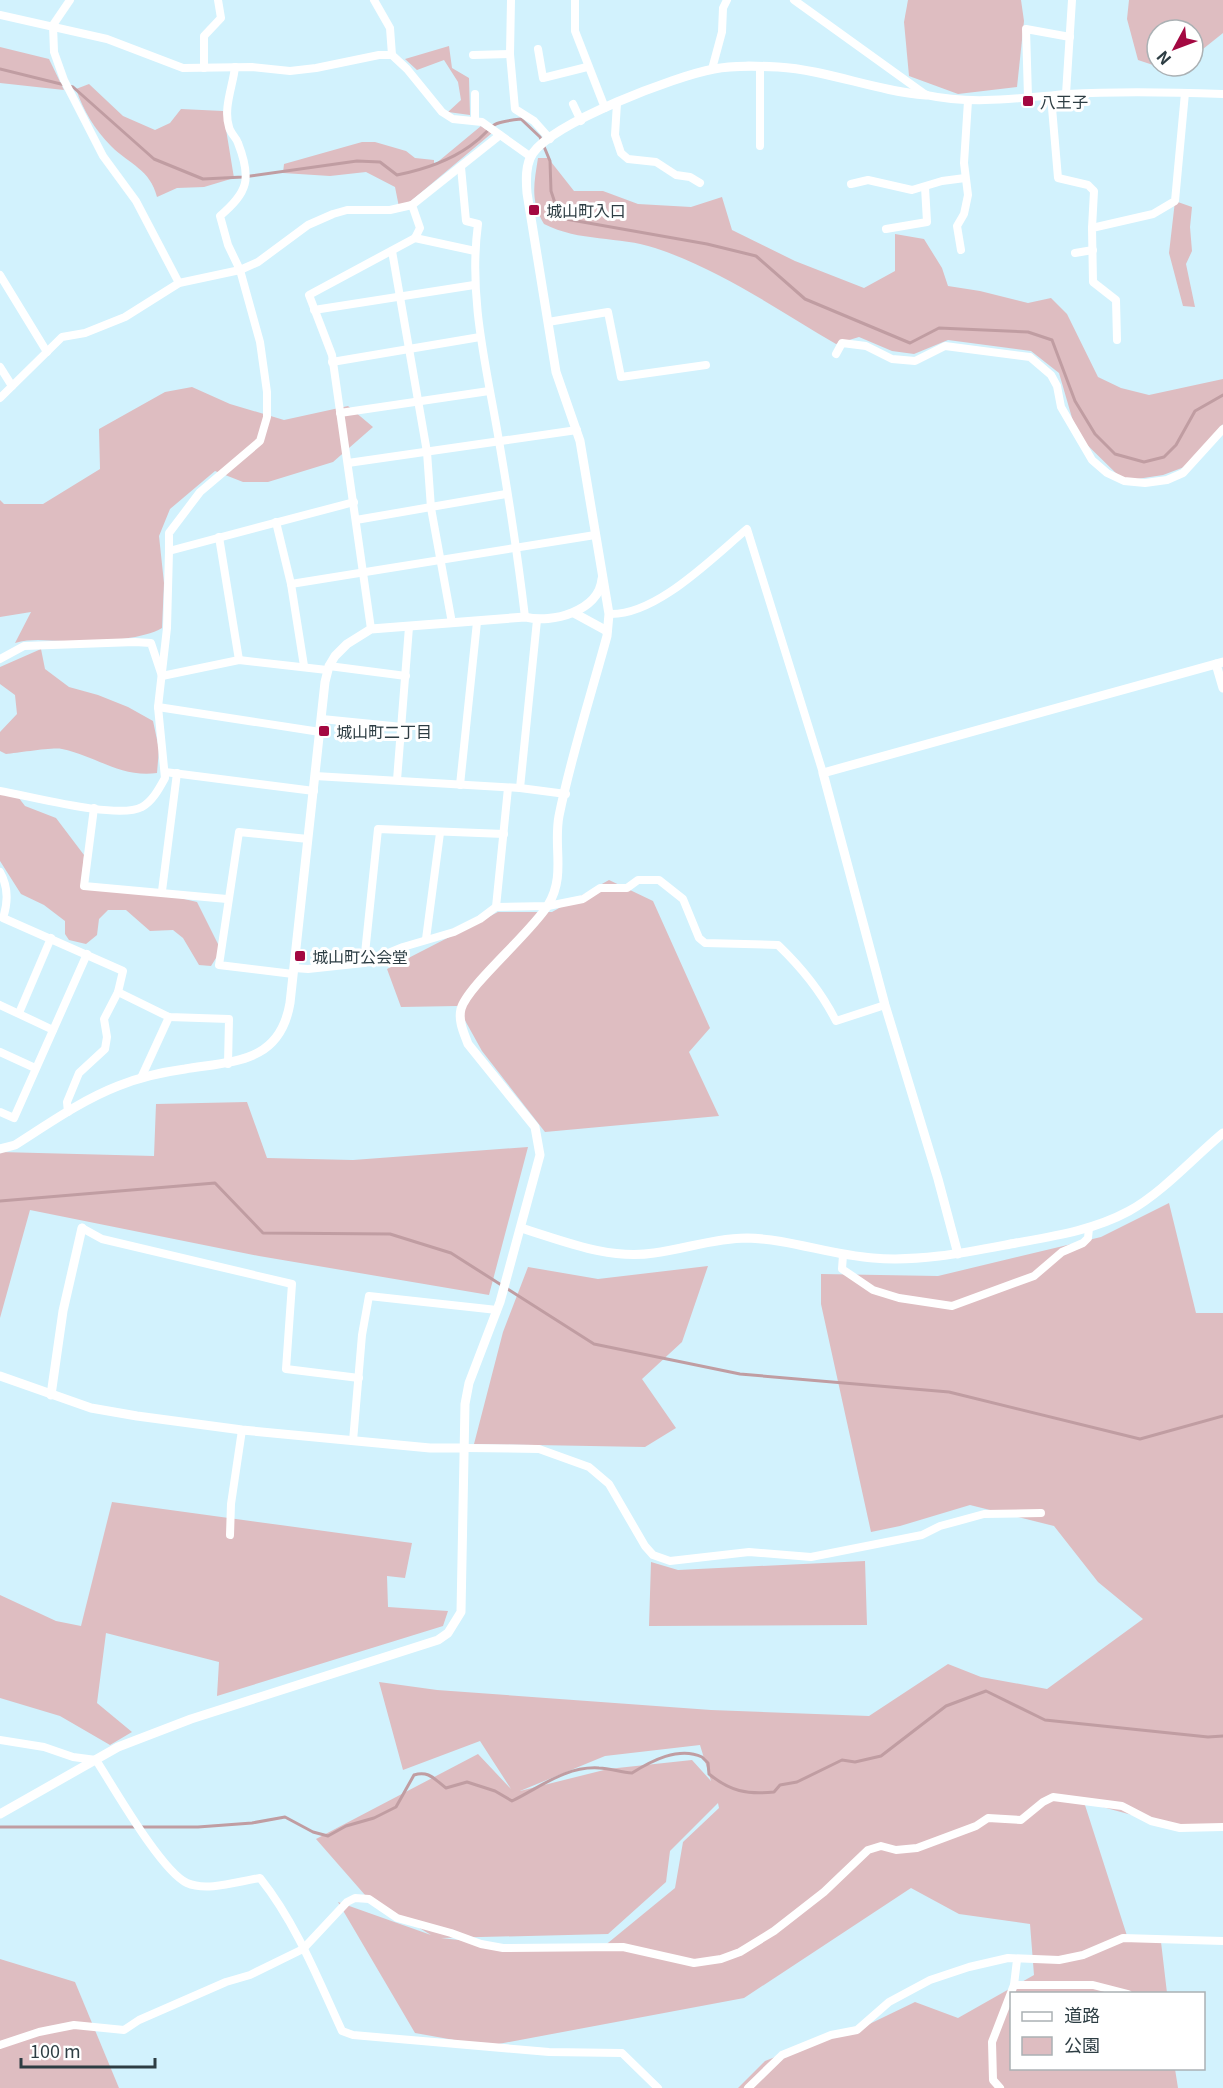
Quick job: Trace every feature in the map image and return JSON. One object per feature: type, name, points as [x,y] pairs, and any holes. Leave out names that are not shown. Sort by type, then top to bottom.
[{"type":"street","points":[[70,0],[53,25],[54,52],[64,80],[103,156],[136,201],[179,283]]},
{"type":"street","points":[[204,68],[204,36],[221,18],[218,0]]},
{"type":"street","points":[[374,0],[390,28],[392,55],[407,69],[442,112],[453,119],[478,121],[531,156]]},
{"type":"street","points":[[511,0],[510,54],[515,109],[534,121],[550,139]]},
{"type":"street","points":[[575,0],[575,32],[605,108]]},
{"type":"street","points":[[712,69],[722,32],[723,8],[727,0]]},
{"type":"street","points":[[794,0],[926,95]]},
{"type":"street","points":[[1066,94],[1072,0]]},
{"type":"street","points":[[0,15],[53,25],[107,39],[183,68],[235,67],[290,71],[379,55],[392,55]]},
{"type":"street","points":[[1028,97],[1026,29],[1070,37]]},
{"type":"street","points":[[538,49],[543,78],[587,67]]},
{"type":"street","points":[[472,55],[510,54]]},
{"type":"street","points":[[0,791],[128,812],[144,806],[158,791],[165,772],[158,707],[167,628],[169,533],[200,492],[260,441],[267,417],[267,392],[260,342],[240,270],[228,244],[220,216],[237,202],[245,175],[238,141],[229,128],[229,96],[235,67]]},
{"type":"street","points":[[760,67],[760,146]]},
{"type":"street","points":[[0,1814],[118,1747],[191,1719],[422,1647],[448,1633],[461,1612],[465,1404],[469,1383],[499,1306],[540,1155],[535,1127],[468,1044],[462,1028],[460,1011],[470,992],[515,947],[548,906],[558,882],[559,817],[607,632],[609,614],[577,430],[556,372],[526,193],[526,177],[531,156],[550,139],[605,108],[662,84],[712,69],[760,67],[815,71],[893,91],[968,101],[1066,94],[1223,94]]},
{"type":"street","points":[[1092,228],[1153,214],[1176,201],[1185,93]]},
{"type":"street","points":[[475,94],[478,121]]},
{"type":"street","points":[[1051,96],[1058,178],[1088,185],[1094,191],[1093,282],[1116,300],[1117,340]]},
{"type":"street","points":[[961,250],[957,226],[964,214],[968,195],[965,177],[968,101]]},
{"type":"street","points":[[616,103],[615,135],[621,153],[628,159],[656,162],[676,175],[690,177],[700,183]]},
{"type":"street","points":[[573,104],[580,121]]},
{"type":"street","points":[[0,398],[62,337],[85,333],[125,317],[179,283],[240,270],[258,262],[308,225],[333,214],[347,210],[390,210],[412,205],[461,167],[497,133]]},
{"type":"street","points":[[461,167],[466,221],[478,224],[474,285],[480,337],[517,548],[525,617]]},
{"type":"street","points":[[851,184],[868,180],[912,190],[942,180],[965,177]]},
{"type":"street","points":[[886,229],[927,222],[925,187]]},
{"type":"street","points":[[371,629],[333,362],[309,295],[415,238],[420,228],[412,205]]},
{"type":"street","points":[[415,238],[475,251]]},
{"type":"street","points":[[392,250],[427,452],[431,508],[452,623]]},
{"type":"street","points":[[1075,253],[1092,250]]},
{"type":"street","points":[[0,275],[46,352]]},
{"type":"street","points":[[314,310],[474,285]]},
{"type":"street","points":[[548,322],[608,312],[621,377],[706,365]]},
{"type":"street","points":[[333,362],[480,337]]},
{"type":"street","points":[[836,354],[842,343],[866,346],[892,359],[915,361],[945,346],[1030,357],[1051,375],[1057,386],[1061,407],[1092,460],[1107,473],[1124,481],[1145,483],[1167,480],[1183,473],[1223,429]]},
{"type":"street","points":[[0,367],[12,386]]},
{"type":"street","points":[[340,413],[489,391]]},
{"type":"street","points":[[348,463],[500,443],[577,430]]},
{"type":"street","points":[[356,520],[506,494]]},
{"type":"street","points":[[169,551],[354,502]]},
{"type":"street","points":[[276,522],[291,584],[304,666]]},
{"type":"street","points":[[609,614],[622,614],[679,586],[747,529],[823,773],[885,1005],[938,1179],[958,1254]]},
{"type":"street","points":[[291,584],[595,535]]},
{"type":"street","points":[[219,537],[239,660]]},
{"type":"street","points":[[0,1149],[15,1145],[99,1094],[141,1078],[228,1064],[257,1054],[269,1047],[278,1035],[287,1021],[294,971],[328,668],[347,644],[371,629],[525,617],[537,620],[574,613],[599,591],[603,570]]},
{"type":"street","points":[[574,613],[607,632]]},
{"type":"street","points":[[520,788],[537,620]]},
{"type":"street","points":[[460,785],[477,622]]},
{"type":"street","points":[[397,780],[409,627]]},
{"type":"street","points":[[0,659],[24,646],[151,643],[162,676]]},
{"type":"street","points":[[162,676],[239,660],[406,676]]},
{"type":"street","points":[[823,773],[1220,663],[1223,688]]},
{"type":"street","points":[[158,707],[320,732]]},
{"type":"street","points":[[322,719],[402,727]]},
{"type":"street","points":[[165,772],[314,791]]},
{"type":"street","points":[[162,891],[177,773]]},
{"type":"street","points":[[315,776],[520,788],[566,794]]},
{"type":"street","points":[[496,907],[508,788]]},
{"type":"street","points":[[94,808],[84,886],[162,891],[227,899]]},
{"type":"street","points":[[363,963],[378,829],[504,834]]},
{"type":"street","points":[[308,840],[238,832],[219,965],[294,971],[363,963],[426,939],[454,932],[480,919],[496,907],[548,906],[583,899],[600,888],[627,888],[638,880],[659,880],[683,899],[699,938],[705,943],[778,945],[802,968],[826,1001],[836,1021],[885,1005]]},
{"type":"street","points":[[426,939],[440,832]]},
{"type":"street","points":[[0,872],[6,888],[7,907],[2,922],[51,938],[123,971],[118,992],[104,1019],[107,1037],[105,1049],[80,1074],[67,1102],[68,1112]]},
{"type":"street","points":[[19,1013],[51,938]]},
{"type":"street","points":[[0,1112],[14,1118],[87,954]]},
{"type":"street","points":[[118,992],[169,1017],[229,1019],[228,1064]]},
{"type":"street","points":[[0,1005],[53,1030]]},
{"type":"street","points":[[141,1078],[169,1017]]},
{"type":"street","points":[[0,1052],[35,1068]]},
{"type":"street","points":[[521,1228],[612,1254],[653,1254],[715,1241],[746,1238],[771,1240],[843,1255],[902,1260],[958,1254],[1089,1228],[1131,1210],[1223,1133]]},
{"type":"street","points":[[51,1395],[59,1332],[82,1228],[102,1239],[292,1284],[286,1369],[359,1378]]},
{"type":"street","points":[[843,1255],[842,1269],[873,1290],[909,1300],[952,1306],[1034,1276],[1062,1252],[1083,1243],[1088,1238],[1089,1228]]},
{"type":"street","points":[[353,1441],[362,1335],[369,1296],[499,1306]]},
{"type":"street","points":[[0,1376],[91,1408],[137,1416],[242,1430],[353,1441],[465,1449],[539,1449],[589,1467],[615,1493],[645,1546],[653,1555],[670,1561],[749,1552],[790,1557],[820,1556],[922,1535],[940,1526],[984,1514],[1041,1513]]},
{"type":"street","points":[[230,1534],[231,1504],[242,1430]]},
{"type":"street","points":[[0,1740],[44,1747],[73,1757],[96,1760],[156,1850],[186,1883],[203,1886],[260,1878],[272,1893],[303,1949],[342,2031],[353,2035],[549,2052],[622,2053],[658,2088]]},
{"type":"street","points":[[0,2045],[39,2032],[74,2025],[124,2030],[139,2020],[226,1982],[250,1975],[303,1949],[346,1902],[355,1898],[369,1899],[397,1918],[451,1932],[481,1944],[503,1948],[623,1947],[694,1963],[721,1959],[740,1952],[774,1931],[824,1892],[867,1850],[881,1846],[896,1850],[917,1848],[976,1826],[988,1818],[1021,1820],[1053,1797],[1122,1806],[1151,1821],[1180,1828],[1223,1827]]},
{"type":"street","points":[[748,2088],[782,2055],[831,2035],[857,2030],[889,2002],[930,1980],[1008,1958],[1059,1960],[1083,1955],[1123,1938],[1223,1941]]},
{"type":"street","points":[[1011,1992],[1017,1960]]},
{"type":"street","points":[[1014,1985],[1093,1985],[1120,1992]]},
{"type":"street","points":[[1000,2088],[993,2080],[992,2042],[1010,1995]]},
{"type":"green space","points":[[908,0],[1021,0],[1024,21],[1017,87],[958,94],[909,76],[904,22]]},
{"type":"green space","points":[[1129,0],[1223,0],[1223,33],[1205,47],[1205,18],[1145,18],[1145,62],[1138,60],[1127,19]]},
{"type":"green space","points":[[449,46],[452,68],[469,78],[470,115],[448,112],[461,100],[458,82],[444,60],[417,70],[405,59]]},
{"type":"green space","points":[[0,47],[49,59],[64,90],[0,83]]},
{"type":"green space","points":[[89,84],[123,116],[155,130],[170,123],[181,109],[223,111],[234,178],[204,187],[177,188],[157,197],[150,180],[111,146],[90,119],[76,89]]},
{"type":"green space","points":[[481,126],[492,133],[411,201],[399,207],[395,187],[366,172],[330,176],[283,173],[284,164],[362,142],[375,142],[406,151],[415,158],[434,160],[434,165]]},
{"type":"green space","points":[[538,158],[548,158],[574,191],[603,191],[638,204],[691,207],[722,197],[732,230],[795,261],[864,288],[895,271],[895,234],[924,239],[942,268],[948,286],[1028,303],[1051,298],[1067,314],[1098,377],[1121,388],[1149,395],[1223,379],[1223,424],[1195,463],[1163,475],[1124,481],[1077,435],[1059,373],[1031,351],[948,340],[914,354],[892,351],[859,337],[836,344],[748,291],[679,257],[641,244],[571,234],[544,224],[535,200],[534,184]]},
{"type":"green space","points":[[1175,201],[1192,207],[1190,227],[1192,251],[1186,264],[1195,307],[1183,306],[1169,253]]},
{"type":"green space","points":[[192,387],[230,404],[284,420],[348,406],[373,427],[333,462],[268,482],[243,482],[215,471],[170,509],[159,536],[164,583],[162,628],[141,636],[115,640],[34,640],[15,643],[31,612],[0,617],[0,500],[4,504],[43,504],[100,469],[99,429],[165,392]]},
{"type":"green space","points":[[41,649],[45,669],[69,687],[128,707],[153,721],[159,749],[157,773],[144,774],[120,769],[62,749],[6,754],[0,751],[0,732],[17,714],[15,695],[0,684],[0,667]]},
{"type":"green space","points":[[0,791],[15,793],[25,806],[56,818],[84,855],[81,888],[146,890],[197,902],[221,950],[211,966],[199,965],[183,938],[173,930],[150,931],[126,910],[108,910],[99,919],[97,935],[86,944],[69,940],[65,934],[65,921],[44,905],[21,894],[0,861]]},
{"type":"green space","points":[[609,880],[653,901],[710,1028],[689,1052],[719,1116],[545,1132],[482,1051],[457,1006],[401,1007],[387,969],[498,912],[552,912]]},
{"type":"green space","points":[[247,1102],[267,1158],[353,1160],[528,1147],[489,1295],[259,1256],[30,1210],[0,1318],[0,1152],[154,1156],[156,1104]]},
{"type":"green space","points":[[1169,1203],[1196,1313],[1223,1313],[1223,1826],[1180,1828],[1084,1802],[1129,1942],[1161,1942],[1167,1992],[1010,1992],[1010,2070],[1175,2070],[1178,2088],[738,2088],[765,2061],[831,2035],[857,2030],[915,2002],[958,2018],[1034,1975],[1030,1924],[959,1914],[911,1888],[744,1998],[488,2046],[415,2033],[338,1902],[431,1935],[365,1895],[316,1839],[478,1754],[511,1789],[480,1741],[403,1770],[379,1682],[437,1690],[711,1710],[869,1716],[948,1664],[981,1677],[1047,1689],[1143,1619],[1098,1582],[1054,1526],[970,1505],[900,1526],[871,1532],[821,1304],[821,1274],[938,1276],[1101,1237]],"holes":[[[700,1745],[711,1781],[692,1760],[608,1769],[520,1791],[605,1756]],[[718,1803],[719,1808],[683,1842],[675,1888],[603,1947],[539,1949],[441,1938],[608,1934],[666,1882],[670,1851]]]},
{"type":"green space","points":[[708,1266],[682,1342],[642,1379],[676,1428],[645,1447],[474,1444],[503,1332],[528,1267],[598,1279]]},
{"type":"green space","points":[[112,1502],[412,1543],[405,1578],[387,1576],[388,1607],[448,1611],[443,1626],[217,1696],[219,1662],[106,1633],[97,1703],[132,1732],[110,1745],[60,1716],[0,1698],[0,1595],[56,1621],[81,1626]]},
{"type":"green space","points":[[865,1561],[867,1625],[649,1626],[651,1562],[678,1570]]},
{"type":"green space","points":[[0,1959],[75,1982],[119,2088],[0,2088]]},
{"type":"waterway","points":[[0,69],[73,87],[154,159],[203,179],[243,177],[357,161],[380,162],[397,175],[426,168],[462,151],[495,124],[521,119],[540,137],[550,161],[551,191],[560,218],[707,244],[756,256],[805,299],[910,343],[939,328],[1028,332],[1052,340],[1075,401],[1095,434],[1115,454],[1144,462],[1164,457],[1176,445],[1195,411],[1223,395]]},
{"type":"waterway","points":[[0,1201],[215,1183],[263,1233],[390,1234],[451,1253],[594,1344],[740,1374],[949,1392],[1140,1439],[1223,1416]]},
{"type":"waterway","points":[[0,1827],[198,1827],[252,1823],[285,1817],[313,1832],[328,1836],[346,1826],[374,1818],[396,1807],[414,1775],[428,1775],[446,1788],[467,1782],[495,1791],[512,1801],[554,1778],[575,1770],[599,1768],[632,1773],[666,1756],[684,1753],[702,1757],[708,1763],[709,1774],[732,1788],[755,1793],[774,1792],[780,1785],[797,1782],[842,1760],[855,1762],[881,1756],[946,1706],[986,1691],[1045,1720],[1208,1737],[1223,1736]]},
{"type":"place","name":"八王子","points":[[1028,101]]},
{"type":"place","name":"城山町入口","points":[[534,210]]},
{"type":"place","name":"城山町二丁目","points":[[324,731]]},
{"type":"place","name":"城山町公会堂","points":[[300,956]]}]
